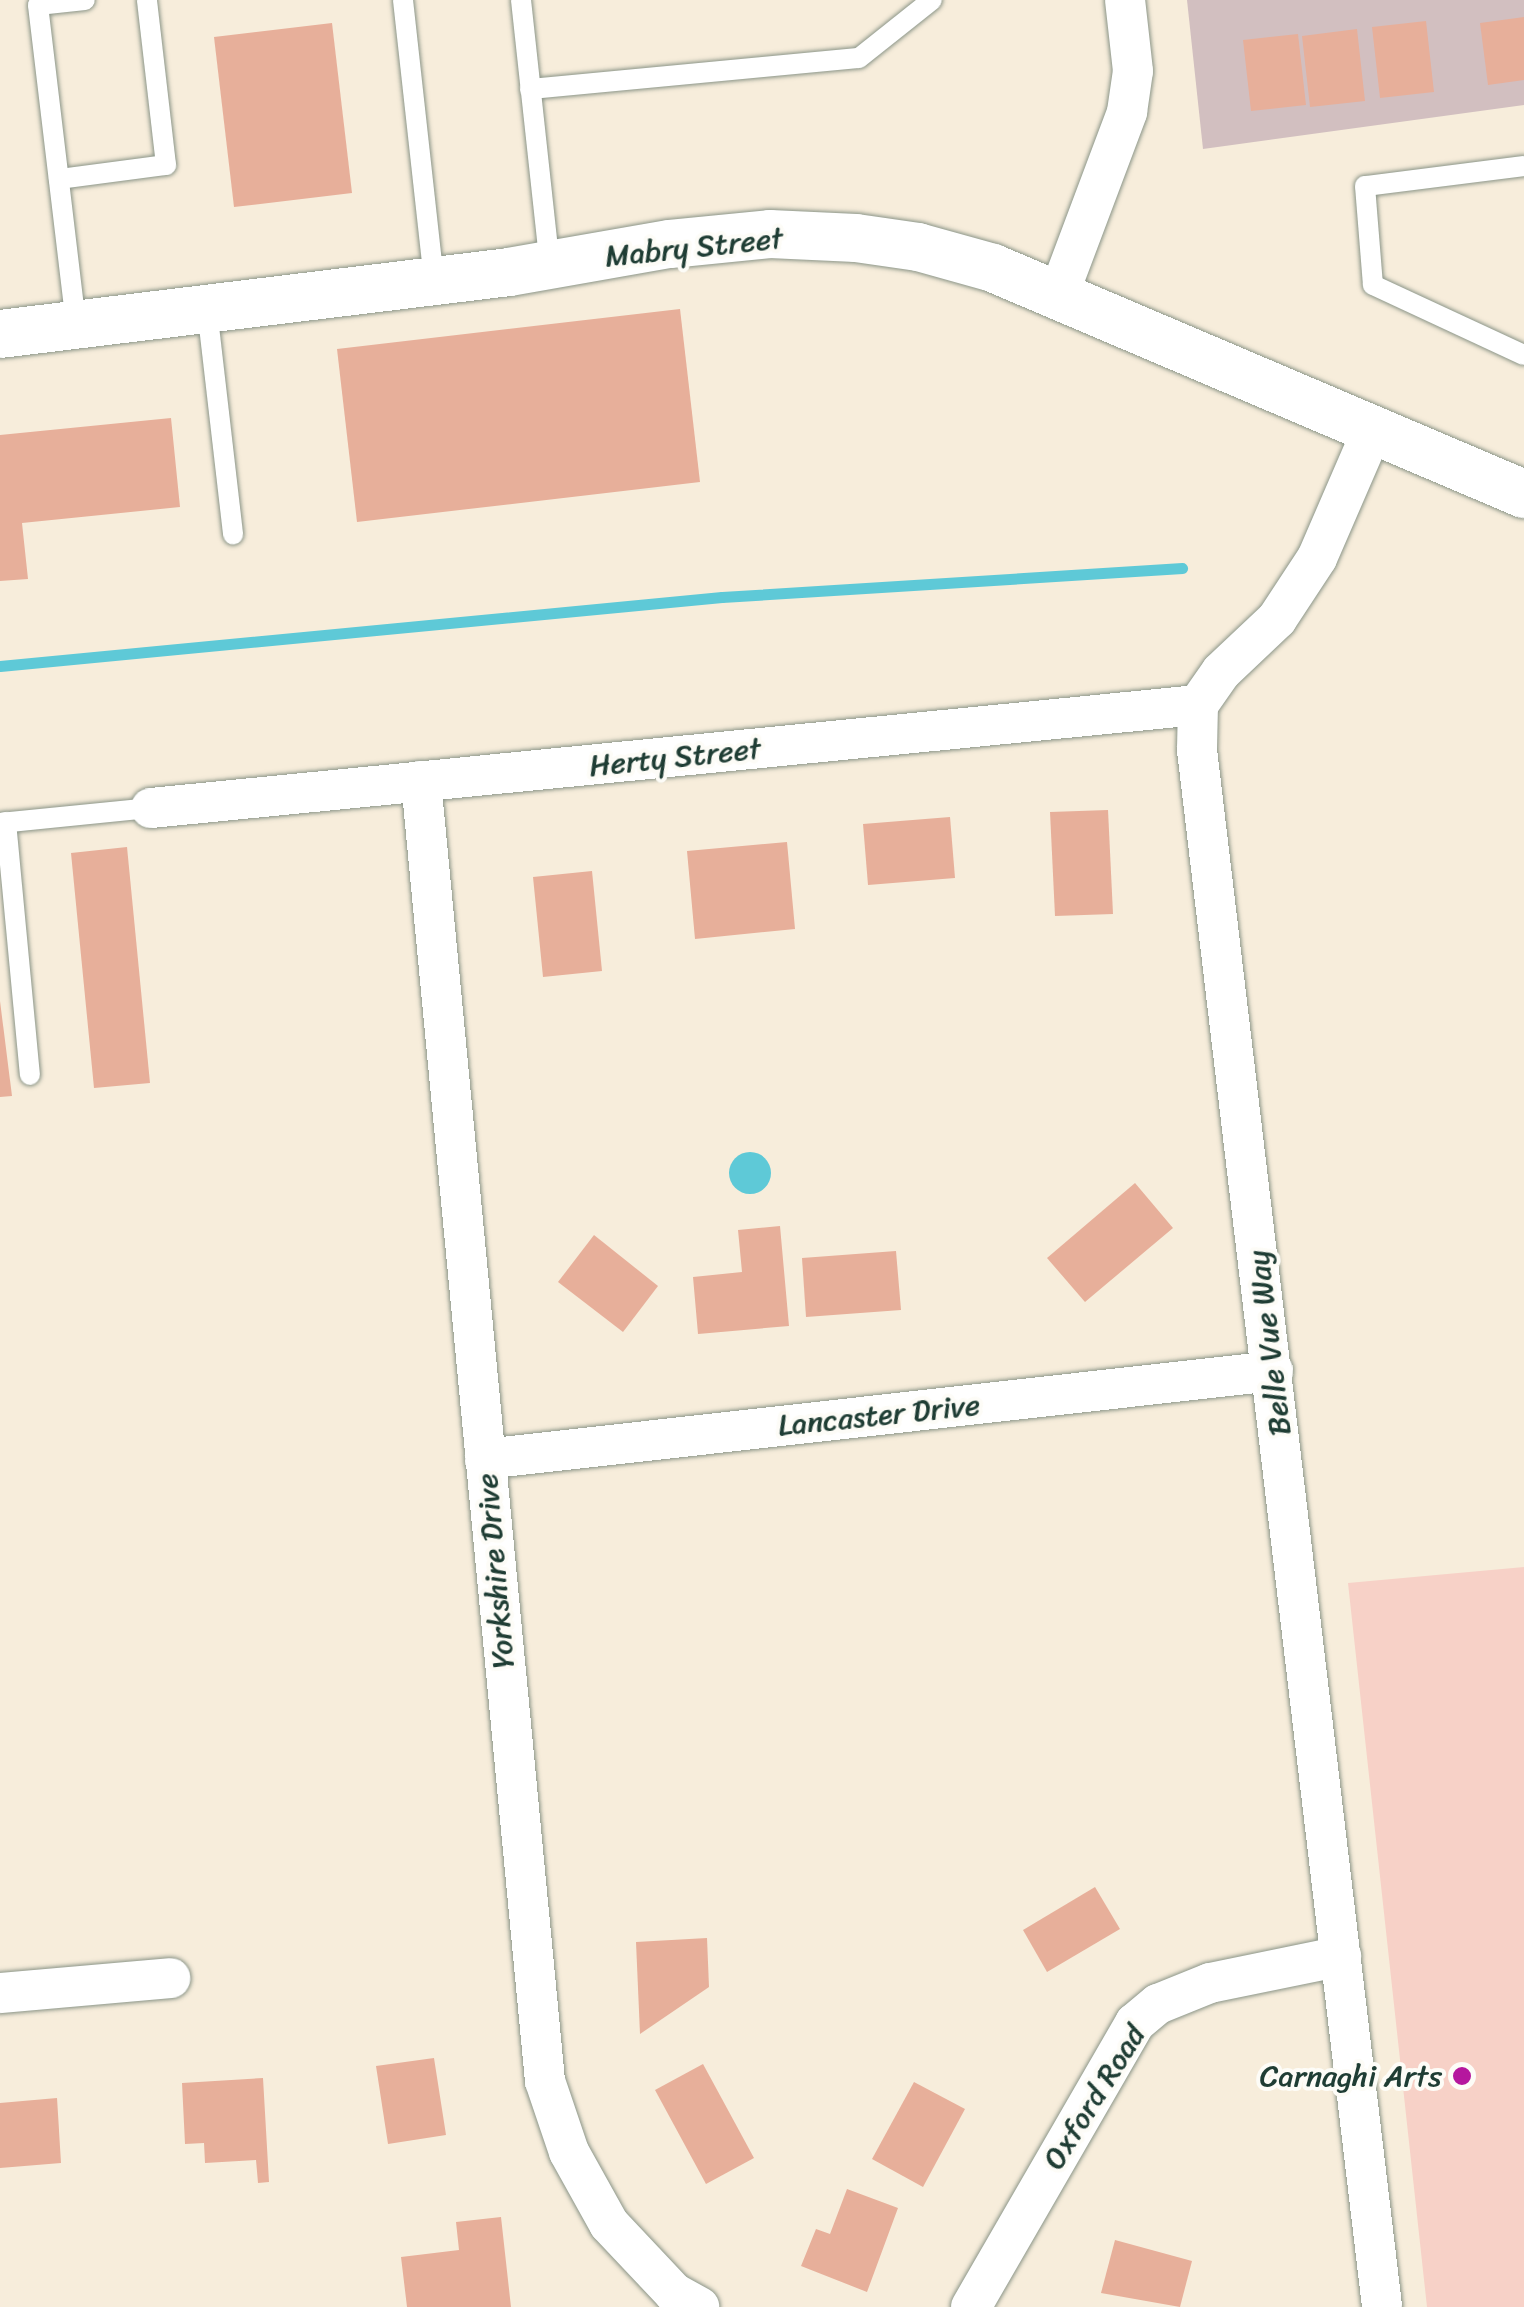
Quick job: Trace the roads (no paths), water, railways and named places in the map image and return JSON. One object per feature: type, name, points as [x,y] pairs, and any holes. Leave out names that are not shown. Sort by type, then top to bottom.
[{"type":"street","points":[[1058,296],[1126,112],[1133,71],[1125,0]]},
{"type":"street","name":"Mabry Street","points":[[0,334],[434,281],[770,234],[856,238],[918,246],[1058,296],[1524,494]]},
{"type":"street","points":[[1198,705],[1221,672],[1277,619],[1317,558],[1372,431]]},
{"type":"street","name":"Herty Street","points":[[151,808],[1198,705]]},
{"type":"street","name":"Belle Vue Way","points":[[1198,705],[1198,750],[1382,2307]]},
{"type":"street","name":"Yorkshire Drive","points":[[421,782],[545,2081],[569,2152],[609,2224],[674,2293],[699,2307]]},
{"type":"street","name":"Lancaster Drive","points":[[484,1459],[1273,1371]]},
{"type":"street","name":"Oxford Road","points":[[972,2307],[1136,2023],[1158,2004],[1210,1983],[1340,1956]]},
{"type":"street","points":[[0,1994],[170,1978]]},
{"type":"lane","points":[[76,325],[38,5],[85,0]]},
{"type":"lane","points":[[58,179],[166,166],[147,0]]},
{"type":"lane","points":[[403,0],[434,281]]},
{"type":"lane","points":[[521,0],[550,265]]},
{"type":"lane","points":[[530,89],[859,58],[932,0]]},
{"type":"lane","points":[[1524,166],[1365,186],[1374,285],[1524,355]]},
{"type":"lane","points":[[207,309],[233,535]]},
{"type":"lane","points":[[30,1075],[3,822],[151,808]]},
{"type":"water","points":[[750,1152],[765,1158],[771,1173],[765,1188],[750,1194],[735,1188],[729,1173],[735,1158]]},
{"type":"waterway","points":[[0,666],[722,597],[1182,568]]},
{"type":"place","name":"Carnaghi Arts","points":[[1462,2076]]}]
